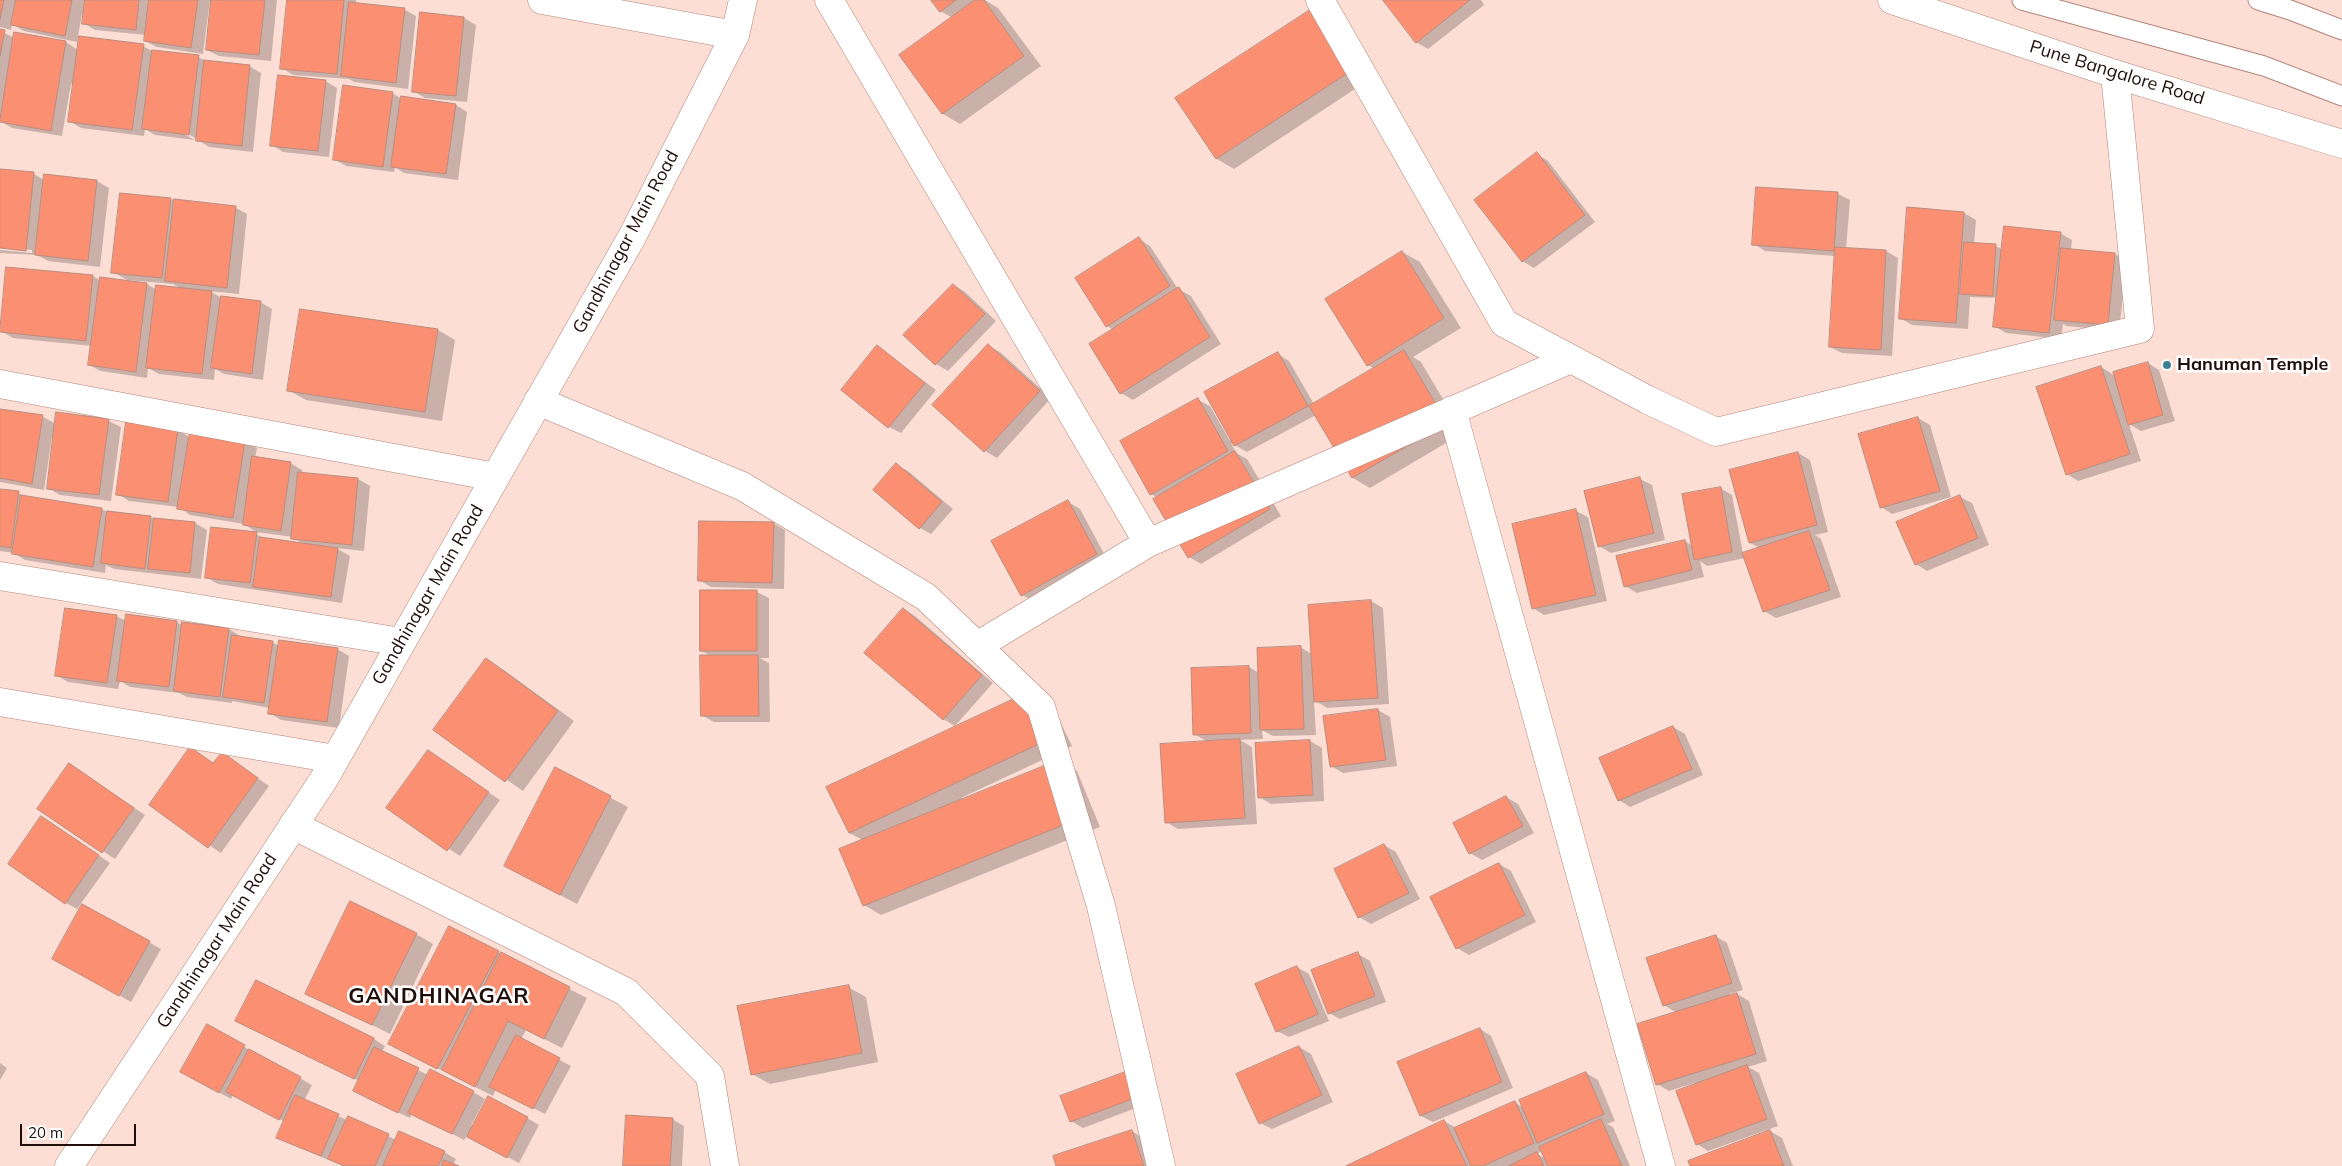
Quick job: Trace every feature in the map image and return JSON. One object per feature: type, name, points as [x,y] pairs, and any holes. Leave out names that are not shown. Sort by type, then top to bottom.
[{"type":"street","points":[[542,0],[735,35]]},
{"type":"street","name":"Gandhinagar Main Road","points":[[69,1166],[293,825],[334,759],[633,235],[735,35],[743,0]]},
{"type":"street","points":[[829,0],[1148,543]]},
{"type":"street","points":[[1320,0],[1504,324],[1648,400],[1716,432],[2140,329],[2115,74]]},
{"type":"street","name":"Pune Bangalore Road","points":[[1892,0],[2115,74],[2342,144]]},
{"type":"street","points":[[977,646],[1148,543],[1571,359]]},
{"type":"street","points":[[0,384],[496,476]]},
{"type":"street","points":[[538,401],[742,486],[926,597],[1041,707],[1100,906],[1161,1166]]},
{"type":"street","points":[[1452,410],[1661,1166]]},
{"type":"street","points":[[0,576],[401,642]]},
{"type":"street","points":[[0,702],[334,759]]},
{"type":"street","points":[[293,825],[626,992],[710,1076],[725,1166]]},
{"type":"lane","points":[[2022,0],[2264,66],[2342,96]]},
{"type":"lane","points":[[2258,0],[2342,30]]},
{"type":"building","points":[[0,0],[4,0],[0,19]]},
{"type":"building","points":[[16,0],[72,0],[65,36],[11,25]]},
{"type":"building","points":[[85,0],[139,0],[136,30],[82,24]]},
{"type":"building","points":[[149,0],[198,0],[191,48],[144,41]]},
{"type":"building","points":[[211,0],[265,0],[259,55],[206,50]]},
{"type":"building","points":[[287,0],[344,0],[337,74],[280,69]]},
{"type":"building","points":[[931,0],[956,0],[940,12]]},
{"type":"building","points":[[975,0],[984,0],[1024,56],[942,114],[899,55]]},
{"type":"building","points":[[1383,0],[1470,0],[1416,43]]},
{"type":"building","points":[[349,2],[405,8],[396,83],[341,76]]},
{"type":"building","points":[[1316,6],[1357,67],[1216,159],[1175,98]]},
{"type":"building","points":[[420,12],[464,17],[456,96],[412,92]]},
{"type":"building","points":[[0,29],[5,30],[0,56]]},
{"type":"building","points":[[14,32],[66,41],[51,131],[0,122]]},
{"type":"building","points":[[79,36],[144,44],[132,130],[68,122]]},
{"type":"building","points":[[152,50],[199,55],[189,135],[142,129]]},
{"type":"building","points":[[204,60],[250,65],[242,146],[196,141]]},
{"type":"building","points":[[278,75],[326,80],[318,151],[270,146]]},
{"type":"building","points":[[343,85],[393,92],[383,167],[333,160]]},
{"type":"building","points":[[401,96],[456,104],[446,174],[391,167]]},
{"type":"building","points":[[1537,152],[1585,215],[1522,262],[1474,200]]},
{"type":"building","points":[[0,169],[34,172],[26,251],[0,248]]},
{"type":"building","points":[[44,174],[97,180],[88,261],[35,255]]},
{"type":"building","points":[[1756,187],[1838,192],[1834,251],[1752,245]]},
{"type":"building","points":[[120,193],[171,198],[162,278],[111,273]]},
{"type":"building","points":[[174,199],[236,206],[227,288],[165,281]]},
{"type":"building","points":[[1907,207],[1964,212],[1956,323],[1899,319]]},
{"type":"building","points":[[2004,226],[2061,232],[2049,333],[1993,327]]},
{"type":"building","points":[[1139,237],[1170,286],[1106,327],[1075,278]]},
{"type":"building","points":[[1964,242],[1996,244],[1993,296],[1960,294]]},
{"type":"building","points":[[1835,247],[1886,250],[1881,350],[1829,347]]},
{"type":"building","points":[[2061,248],[2115,253],[2108,325],[2054,320]]},
{"type":"building","points":[[1402,251],[1444,318],[1367,366],[1325,299]]},
{"type":"building","points":[[6,267],[93,275],[86,341],[0,332]]},
{"type":"building","points":[[100,277],[147,283],[136,372],[88,365]]},
{"type":"building","points":[[953,284],[985,314],[935,365],[903,335]]},
{"type":"building","points":[[156,285],[212,291],[202,374],[146,368]]},
{"type":"building","points":[[1179,287],[1210,337],[1120,394],[1089,344]]},
{"type":"building","points":[[221,296],[261,301],[252,374],[211,368]]},
{"type":"building","points":[[300,309],[438,329],[425,412],[287,391]]},
{"type":"building","points":[[988,344],[1040,391],[984,452],[932,405]]},
{"type":"building","points":[[877,345],[925,383],[888,428],[841,390]]},
{"type":"building","points":[[1404,350],[1447,423],[1352,478],[1309,406]]},
{"type":"building","points":[[1278,352],[1308,406],[1234,446],[1204,392]]},
{"type":"building","points":[[2148,362],[2163,415],[2128,425],[2113,372]]},
{"type":"building","points":[[2101,366],[2130,454],[2066,475],[2036,387]]},
{"type":"building","points":[[1198,398],[1228,451],[1150,495],[1120,441]]},
{"type":"building","points":[[0,409],[43,415],[32,484],[0,478]]},
{"type":"building","points":[[56,412],[109,419],[99,495],[47,489]]},
{"type":"building","points":[[1918,417],[1940,491],[1880,508],[1858,434]]},
{"type":"building","points":[[126,422],[178,429],[168,502],[116,495]]},
{"type":"building","points":[[190,432],[245,441],[233,518],[177,509]]},
{"type":"building","points":[[1235,451],[1270,509],[1188,558],[1153,499]]},
{"type":"building","points":[[1798,452],[1817,525],[1749,543],[1729,470]]},
{"type":"building","points":[[252,456],[291,462],[281,531],[243,525]]},
{"type":"building","points":[[896,463],[942,502],[919,529],[873,490]]},
{"type":"building","points":[[298,472],[358,478],[352,545],[291,539]]},
{"type":"building","points":[[1640,477],[1654,533],[1598,547],[1584,491]]},
{"type":"building","points":[[1721,487],[1732,552],[1694,560],[1682,494]]},
{"type":"building","points":[[0,489],[19,491],[11,548],[0,546]]},
{"type":"building","points":[[21,495],[102,508],[93,567],[12,554]]},
{"type":"building","points":[[1960,495],[1978,538],[1915,565],[1896,522]]},
{"type":"building","points":[[1068,500],[1097,554],[1021,596],[991,541]]},
{"type":"building","points":[[1576,509],[1596,595],[1532,609],[1512,524]]},
{"type":"building","points":[[107,511],[151,516],[145,569],[101,563]]},
{"type":"building","points":[[154,518],[195,522],[190,573],[148,569]]},
{"type":"building","points":[[699,521],[774,522],[772,583],[698,581]]},
{"type":"building","points":[[211,527],[257,532],[250,583],[205,578]]},
{"type":"building","points":[[1809,531],[1830,590],[1763,612],[1742,553]]},
{"type":"building","points":[[260,537],[338,548],[331,597],[253,587]]},
{"type":"building","points":[[1685,540],[1692,570],[1624,587],[1616,556]]},
{"type":"building","points":[[700,590],[757,590],[757,651],[700,651]]},
{"type":"building","points":[[1371,600],[1378,698],[1314,702],[1308,605]]},
{"type":"building","points":[[65,608],[117,615],[107,683],[55,676]]},
{"type":"building","points":[[903,608],[982,675],[943,720],[864,653]]},
{"type":"building","points":[[126,614],[177,621],[169,687],[117,681]]},
{"type":"building","points":[[182,622],[229,628],[220,697],[174,691]]},
{"type":"building","points":[[232,635],[273,641],[264,703],[223,697]]},
{"type":"building","points":[[279,640],[338,648],[327,722],[268,714]]},
{"type":"building","points":[[1301,646],[1304,729],[1260,730],[1257,648]]},
{"type":"building","points":[[700,655],[758,655],[759,716],[701,716]]},
{"type":"building","points":[[486,658],[558,711],[505,782],[433,730]]},
{"type":"building","points":[[1249,666],[1251,733],[1193,735],[1191,668]]},
{"type":"building","points":[[1033,690],[1056,736],[849,833],[826,787]]},
{"type":"building","points":[[1378,709],[1386,760],[1330,767],[1323,716]]},
{"type":"building","points":[[1673,726],[1692,769],[1618,801],[1599,758]]},
{"type":"building","points":[[1240,739],[1245,818],[1165,823],[1160,744]]},
{"type":"building","points":[[1310,740],[1313,795],[1258,798],[1255,743]]},
{"type":"building","points":[[190,747],[213,763],[222,752],[258,778],[208,848],[149,805]]},
{"type":"building","points":[[428,750],[489,792],[447,851],[386,808]]},
{"type":"building","points":[[1059,760],[1083,817],[863,906],[839,849]]},
{"type":"building","points":[[69,763],[134,808],[102,853],[37,809]]},
{"type":"building","points":[[555,767],[611,796],[560,895],[504,866]]},
{"type":"building","points":[[1506,796],[1523,826],[1469,854],[1453,823]]},
{"type":"building","points":[[41,816],[99,855],[65,904],[8,864]]},
{"type":"building","points":[[1384,844],[1409,893],[1358,918],[1334,869]]},
{"type":"building","points":[[1499,863],[1525,915],[1456,949],[1430,897]]},
{"type":"building","points":[[350,901],[417,933],[372,1025],[305,994]]},
{"type":"building","points":[[82,904],[150,941],[119,996],[52,959]]},
{"type":"building","points":[[449,926],[499,951],[437,1069],[388,1044]]},
{"type":"building","points":[[1716,935],[1732,983],[1663,1006],[1646,958]]},
{"type":"building","points":[[501,952],[570,987],[544,1039],[508,1021],[475,1087],[442,1070]]},
{"type":"building","points":[[1358,952],[1375,996],[1328,1014],[1311,970]]},
{"type":"building","points":[[1297,966],[1318,1014],[1276,1032],[1255,984]]},
{"type":"building","points":[[256,980],[374,1038],[354,1079],[235,1021]]},
{"type":"building","points":[[849,985],[862,1053],[751,1075],[737,1006]]},
{"type":"building","points":[[1737,993],[1756,1054],[1656,1085],[1637,1024]]},
{"type":"building","points":[[207,1024],[245,1045],[219,1093],[180,1072]]},
{"type":"building","points":[[1480,1028],[1502,1082],[1420,1116],[1397,1062]]},
{"type":"building","points":[[516,1035],[560,1058],[533,1109],[489,1087]]},
{"type":"building","points":[[1299,1046],[1322,1095],[1259,1124],[1236,1074]]},
{"type":"building","points":[[374,1047],[419,1068],[398,1113],[353,1091]]},
{"type":"building","points":[[249,1049],[301,1077],[279,1120],[226,1092]]},
{"type":"building","points":[[1747,1065],[1767,1119],[1696,1145],[1676,1091]]},
{"type":"building","points":[[1139,1067],[1149,1093],[1070,1122],[1060,1096]]},
{"type":"building","points":[[430,1069],[474,1091],[452,1134],[408,1113]]},
{"type":"building","points":[[1586,1072],[1604,1114],[1537,1143],[1519,1100]]},
{"type":"building","points":[[295,1095],[339,1114],[321,1156],[276,1138]]},
{"type":"building","points":[[488,1096],[528,1117],[507,1158],[467,1137]]},
{"type":"building","points":[[1515,1101],[1534,1143],[1483,1166],[1471,1166],[1454,1128]]},
{"type":"building","points":[[626,1115],[673,1118],[670,1166],[623,1166]]},
{"type":"building","points":[[348,1116],[389,1134],[375,1166],[344,1166],[328,1159]]},
{"type":"building","points":[[1601,1119],[1622,1166],[1548,1166],[1539,1147]]},
{"type":"building","points":[[1444,1120],[1467,1166],[1346,1166]]},
{"type":"building","points":[[1132,1130],[1144,1166],[1056,1166],[1053,1156]]},
{"type":"building","points":[[1770,1130],[1784,1166],[1690,1166],[1688,1161]]},
{"type":"building","points":[[399,1131],[445,1151],[438,1166],[383,1166]]},
{"type":"building","points":[[1537,1152],[1544,1166],[1509,1166]]},
{"type":"building","points":[[444,1160],[459,1166],[442,1166]]},
{"type":"place","name":"Hanuman Temple","points":[[2167,365]]},
{"type":"district","name":"GANDHINAGAR","points":[[439,996]]}]
